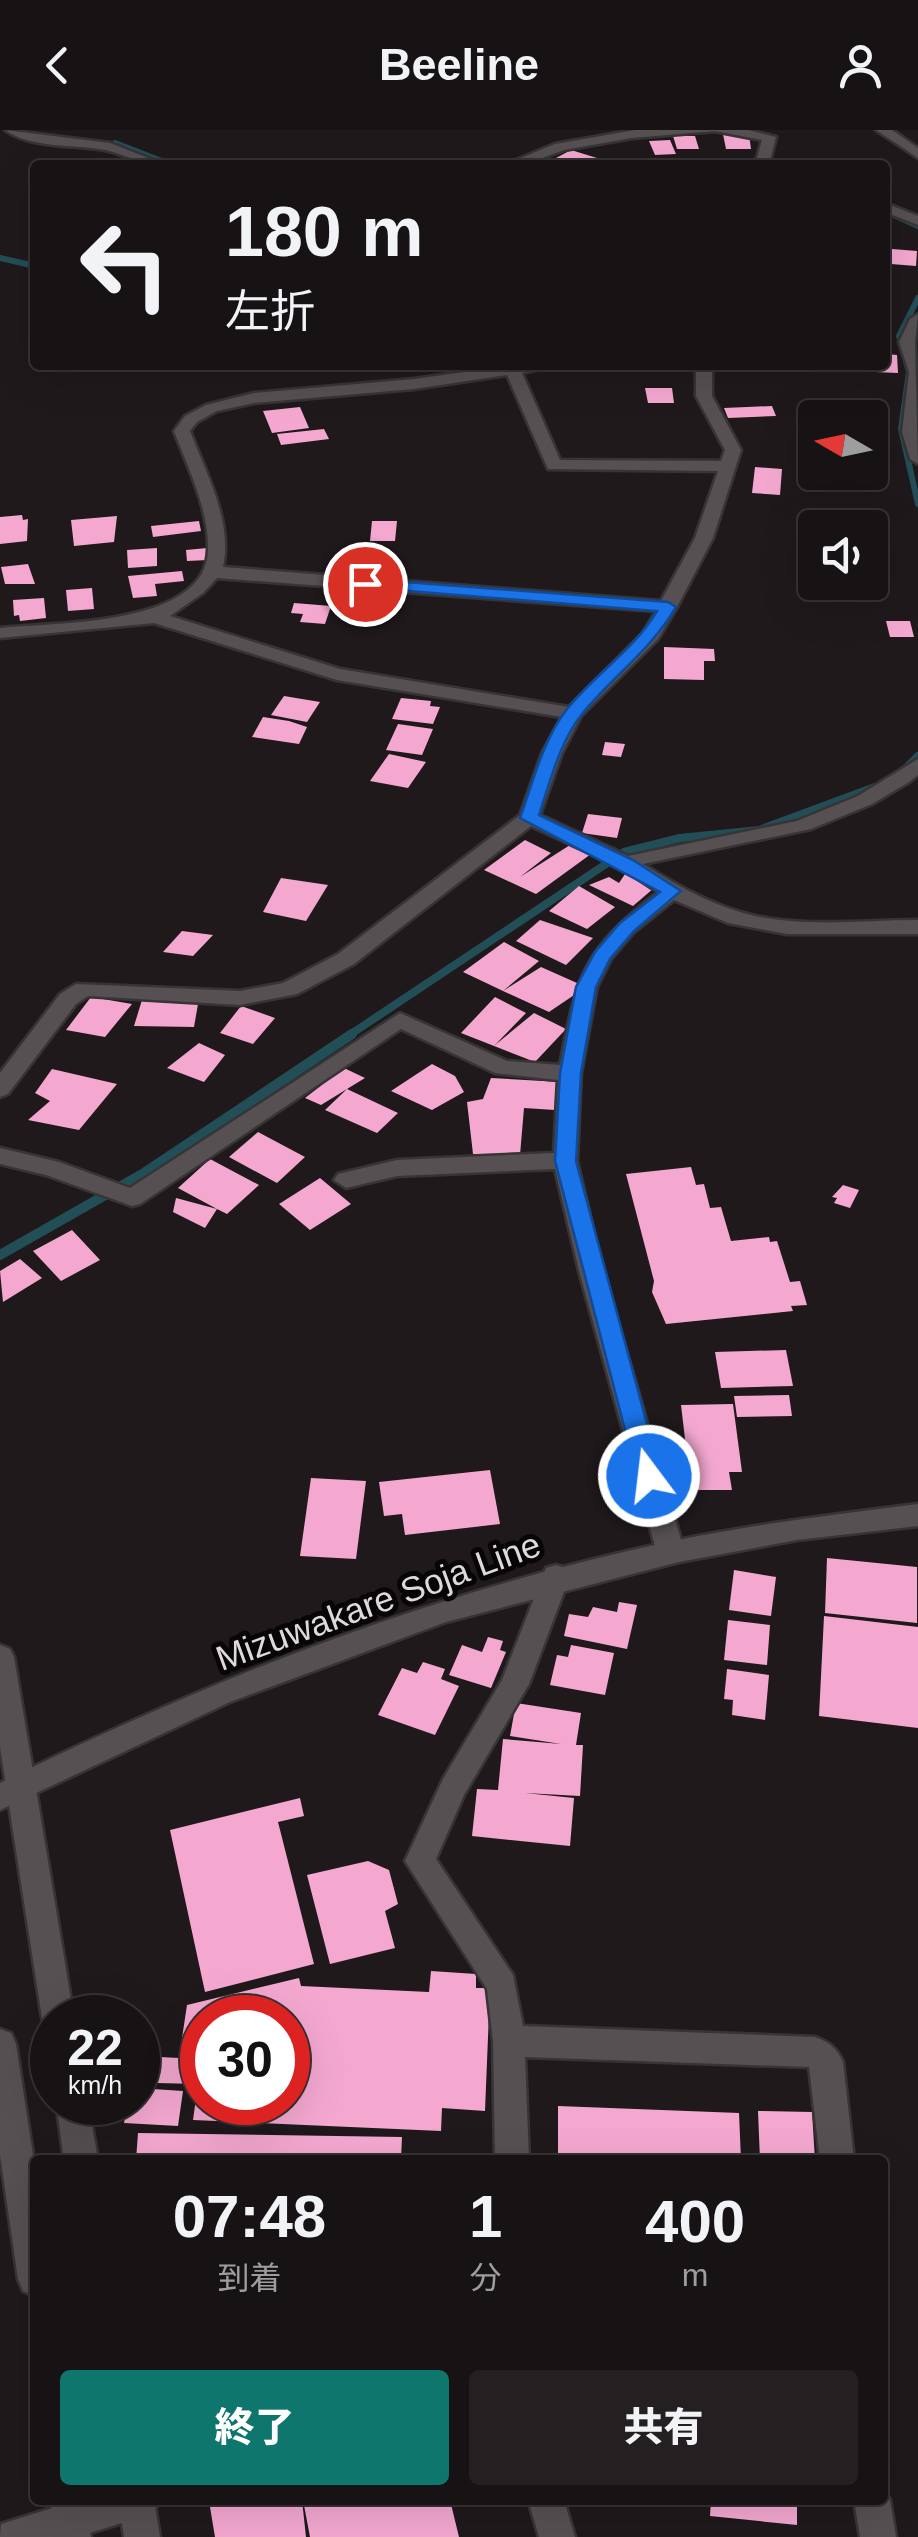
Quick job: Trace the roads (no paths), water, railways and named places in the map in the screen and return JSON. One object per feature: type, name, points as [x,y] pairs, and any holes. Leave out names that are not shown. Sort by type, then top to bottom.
[{"type":"street","points":[[12,130],[31,137],[99,144],[145,160]]},
{"type":"street","points":[[31,137],[51,130]]},
{"type":"street","points":[[522,160],[554,145],[622,134],[709,130]]},
{"type":"street","points":[[721,130],[769,137],[763,160]]},
{"type":"street","points":[[882,130],[918,154]]},
{"type":"street","points":[[918,319],[902,342],[917,372],[910,414],[918,459]]},
{"type":"street","points":[[0,633],[155,617],[177,605],[213,572],[219,550],[182,432],[191,419],[254,398],[513,370],[554,465],[672,463],[729,467]]},
{"type":"street","points":[[0,1089],[68,999],[84,989],[240,998],[289,989],[346,959],[529,818],[552,752],[573,713],[652,635],[704,538],[732,450],[704,396],[704,370]]},
{"type":"street","points":[[213,572],[668,607]]},
{"type":"street","points":[[155,617],[337,674],[573,713]]},
{"type":"street","points":[[618,860],[762,836],[794,826],[880,794],[918,765]]},
{"type":"street","points":[[529,818],[618,860],[672,891],[736,918],[787,926],[918,927]]},
{"type":"street","points":[[670,1550],[591,1271],[565,1161],[570,1073],[586,987],[602,956],[627,927],[672,891]]},
{"type":"street","points":[[0,1156],[51,1168],[132,1198],[400,1020],[503,1068],[570,1073]]},
{"type":"street","points":[[346,1180],[397,1168],[565,1161]]},
{"type":"street","name":"Mizuwakare Soja Line","points":[[10,1791],[109,1740],[422,1617],[556,1576],[670,1550],[820,1524],[918,1515]]},
{"type":"street","points":[[512,2155],[509,2041],[502,1985],[420,1861],[453,1788],[515,1684],[556,1576]]},
{"type":"street","points":[[0,1657],[10,1791],[53,1995]]},
{"type":"street","points":[[509,2041],[815,2052],[827,2062],[836,2155]]},
{"type":"street","points":[[0,2044],[30,2246]]},
{"type":"street","points":[[76,2125],[80,2155]]},
{"type":"street","points":[[14,2537],[120,2505]]},
{"type":"street","points":[[138,2505],[142,2537]]},
{"type":"street","points":[[547,2505],[557,2537]]},
{"type":"street","points":[[873,2505],[878,2537]]},
{"type":"waterway","points":[[115,143],[159,160]]},
{"type":"waterway","points":[[890,213],[918,226]]},
{"type":"waterway","points":[[0,258],[30,265]]},
{"type":"waterway","points":[[918,298],[899,336],[909,372],[901,429],[918,504]]},
{"type":"waterway","points":[[903,771],[918,756]]},
{"type":"waterway","points":[[348,1036],[624,852],[680,838],[759,830],[875,787]]},
{"type":"waterway","points":[[0,1255],[144,1173],[352,1034]]}]
